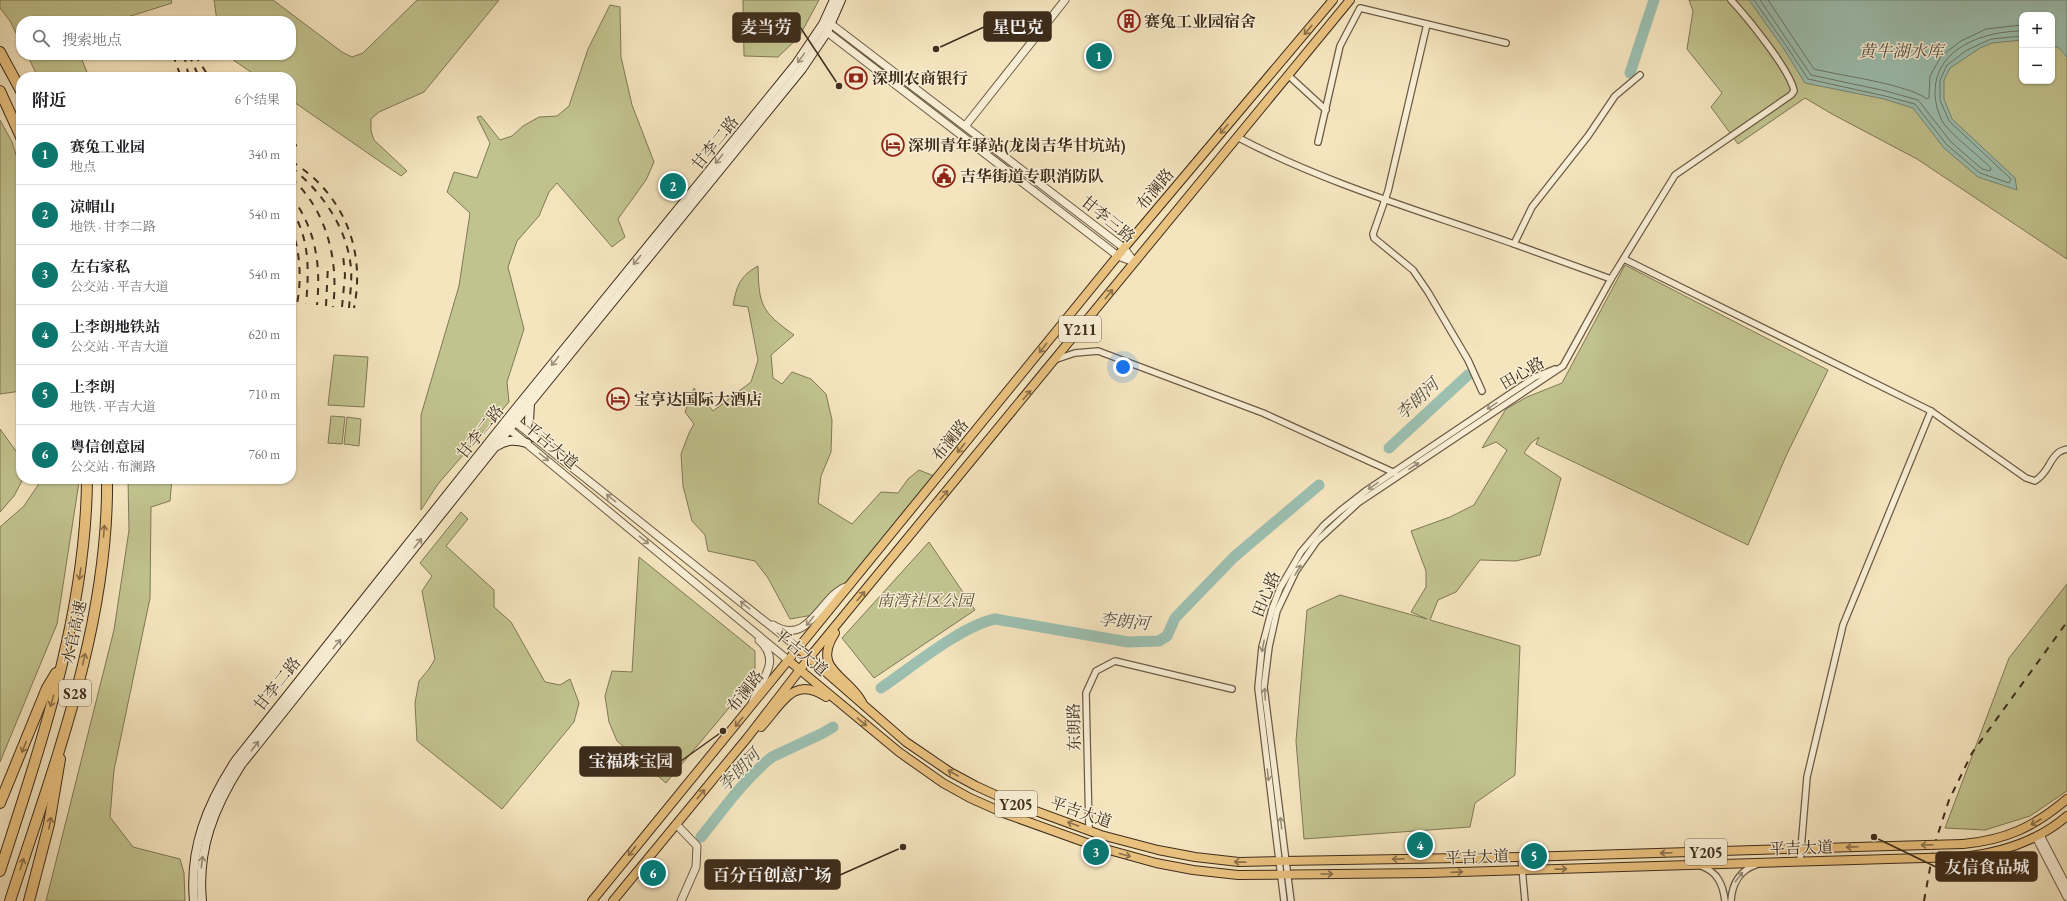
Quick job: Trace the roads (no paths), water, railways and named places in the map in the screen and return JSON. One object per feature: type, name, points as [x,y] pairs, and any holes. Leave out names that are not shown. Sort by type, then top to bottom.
[{"type":"highway","points":[[0,52],[16,82]]},
{"type":"highway","points":[[0,91],[16,126]]},
{"type":"highway","name":"水官高速","points":[[0,871],[42,738],[64,661],[80,572],[87,484]]},
{"type":"highway","name":"水官高速","points":[[10,901],[65,728],[83,665],[93,620],[101,566],[107,484]]},
{"type":"highway","points":[[0,803],[47,688],[64,661]]},
{"type":"highway","points":[[29,901],[50,824],[65,728]]},
{"type":"main road","name":"甘李二路","points":[[194,901],[193,873],[198,838],[212,801],[226,776],[253,737],[510,424],[827,26],[834,0]]},
{"type":"main road","name":"甘李二路","points":[[202,901],[201,874],[206,840],[219,804],[241,765],[494,447],[510,424],[530,403],[802,69],[841,0]]},
{"type":"main road","name":"布澜路","points":[[592,901],[1124,248],[1333,0]]},
{"type":"main road","name":"布澜路","points":[[613,901],[748,737],[800,670],[1057,359],[1134,262],[1350,0]]},
{"type":"main road","points":[[530,403],[528,422],[534,437]]},
{"type":"main road","points":[[494,447],[510,440],[518,440],[527,443]]},
{"type":"main road","points":[[846,614],[831,640],[827,656],[830,668],[857,691],[864,706]]},
{"type":"main road","name":"平吉大道","points":[[798,647],[906,742],[950,772],[976,786],[1011,802],[1089,830],[1158,850],[1195,858],[1239,862],[1521,857],[1963,844],[1989,840],[2020,830],[2038,822],[2067,799]]},
{"type":"main road","name":"平吉大道","points":[[788,660],[899,752],[970,798],[1006,814],[1098,847],[1156,863],[1193,870],[1231,874],[1284,875],[1522,870],[1961,857],[1985,855],[2006,850],[2038,836],[2067,816]]},
{"type":"main road","points":[[748,737],[755,734],[789,694],[795,690],[804,688],[818,692],[850,712]]},
{"type":"street","points":[[966,125],[1065,0]]},
{"type":"street","points":[[1562,366],[1610,279],[1624,259],[1675,175],[1794,91],[1790,80],[1763,39],[1744,13],[1731,0]]},
{"type":"street","points":[[1318,142],[1340,46],[1360,8],[1506,43]]},
{"type":"street","points":[[1427,24],[1385,199],[1373,234],[1374,238],[1413,270],[1468,360],[1482,391]]},
{"type":"street","name":"甘李三路","points":[[827,26],[1124,248],[1134,262]]},
{"type":"street","name":"甘李三路","points":[[827,26],[1118,256],[1134,262]]},
{"type":"street","points":[[1288,75],[1326,110]]},
{"type":"street","points":[[1514,244],[1532,207],[1588,136],[1615,96],[1640,75]]},
{"type":"street","points":[[1237,137],[1270,155],[1385,199],[1610,279]]},
{"type":"street","points":[[1624,259],[1930,410],[2026,478],[2035,480],[2049,468],[2058,452],[2067,449]]},
{"type":"street","points":[[1057,359],[1075,353],[1098,351],[1263,413],[1400,476]]},
{"type":"street","name":"田心路","points":[[1282,861],[1258,688],[1262,647],[1272,609],[1290,569],[1312,538],[1340,510],[1393,472],[1535,377],[1562,366]]},
{"type":"street","name":"田心路","points":[[1282,861],[1264,688],[1269,647],[1278,611],[1296,572],[1317,541],[1358,504],[1562,366]]},
{"type":"street","points":[[1800,861],[1807,777],[1843,625],[1930,410]]},
{"type":"street","name":"平吉大道","points":[[510,424],[534,437],[798,647]]},
{"type":"street","name":"平吉大道","points":[[510,424],[527,443],[788,660]]},
{"type":"street","points":[[757,615],[777,627],[792,630],[802,628],[806,626],[839,588],[848,586]]},
{"type":"street","points":[[740,619],[763,643],[770,662],[768,673],[755,694],[752,706]]},
{"type":"street","name":"东朗路","points":[[1089,830],[1086,693],[1096,670],[1115,661],[1232,689]]},
{"type":"street","points":[[676,824],[697,846],[696,867],[681,901]]},
{"type":"street","points":[[2038,836],[2067,887]]},
{"type":"street","points":[[2038,836],[2067,897]]},
{"type":"street","points":[[1521,857],[1525,901]]},
{"type":"street","points":[[1282,861],[1291,901]]},
{"type":"street","points":[[1731,901],[1733,888],[1738,877],[1744,870],[1760,863]]},
{"type":"street","points":[[1699,865],[1717,876],[1722,884],[1725,901]]},
{"type":"street","points":[[1284,875],[1284,901]]},
{"type":"water","name":"黄牛湖水库","points":[[1749,0],[2067,0],[2067,57],[2059,48],[2055,46],[2055,12],[2019,12],[2019,40],[1992,43],[1980,48],[1950,68],[1944,80],[1944,99],[1952,119],[2015,178],[2017,190],[1978,177],[1944,148],[1913,108],[1884,99],[1805,83],[1784,49]]},
{"type":"waterway","name":"李朗河","points":[[1630,73],[1654,0]]},
{"type":"waterway","name":"李朗河","points":[[1389,448],[1468,375]]},
{"type":"waterway","name":"李朗河","points":[[881,688],[952,638],[982,623],[995,619],[1128,642],[1159,641],[1167,636],[1175,618],[1234,557],[1319,485]]},
{"type":"waterway","name":"李朗河","points":[[701,837],[743,785],[772,757],[833,727]]},
{"type":"railway","points":[[175,60],[179,72]]},
{"type":"railway","points":[[185,60],[188,72]]},
{"type":"railway","points":[[191,60],[197,72]]},
{"type":"railway","points":[[198,60],[206,72]]},
{"type":"railway","points":[[296,165],[309,174],[324,189],[337,206],[346,224],[353,244],[357,265],[357,286],[354,308]]},
{"type":"railway","points":[[296,172],[323,199],[344,238],[349,253],[351,268],[349,308]]},
{"type":"railway","points":[[296,183],[314,205],[328,237],[334,272],[333,307]]},
{"type":"railway","points":[[296,204],[306,221],[315,248],[318,276],[317,305]]},
{"type":"railway","points":[[296,218],[302,231],[307,255],[308,279],[306,304]]},
{"type":"railway","points":[[296,245],[300,274],[297,304]]},
{"type":"railway","points":[[342,307],[345,275],[343,255]]},
{"type":"railway","points":[[326,306],[328,265]]},
{"type":"railway","points":[[1924,901],[1934,846],[1949,800],[1972,753],[2067,622]]},
{"type":"place","name":"赛兔工业园宿舍","points":[[1129,21]]},
{"type":"place","name":"星巴克","points":[[936,49]]},
{"type":"place","name":"赛兔工业园","points":[[1099,56]]},
{"type":"place","name":"深圳农商银行","points":[[856,78]]},
{"type":"place","name":"麦当劳","points":[[839,86]]},
{"type":"place","name":"深圳青年驿站(龙岗吉华甘坑站)","points":[[893,145]]},
{"type":"place","name":"吉华街道专职消防队","points":[[944,176]]},
{"type":"place","name":"凉帽山","points":[[673,186]]},
{"type":"place","name":"宝亨达国际大酒店","points":[[618,399]]},
{"type":"place","name":"宝福珠宝园","points":[[723,731]]},
{"type":"place","name":"友信食品城","points":[[1874,837]]},
{"type":"place","name":"上李朗地铁站","points":[[1420,845]]},
{"type":"place","name":"百分百创意广场","points":[[903,847]]},
{"type":"place","name":"左右家私","points":[[1096,852]]},
{"type":"place","name":"上李朗","points":[[1534,856]]},
{"type":"place","name":"粤信创意园","points":[[653,873]]},
{"type":"park label","name":"南湾社区公园","points":[[925,600]]}]
